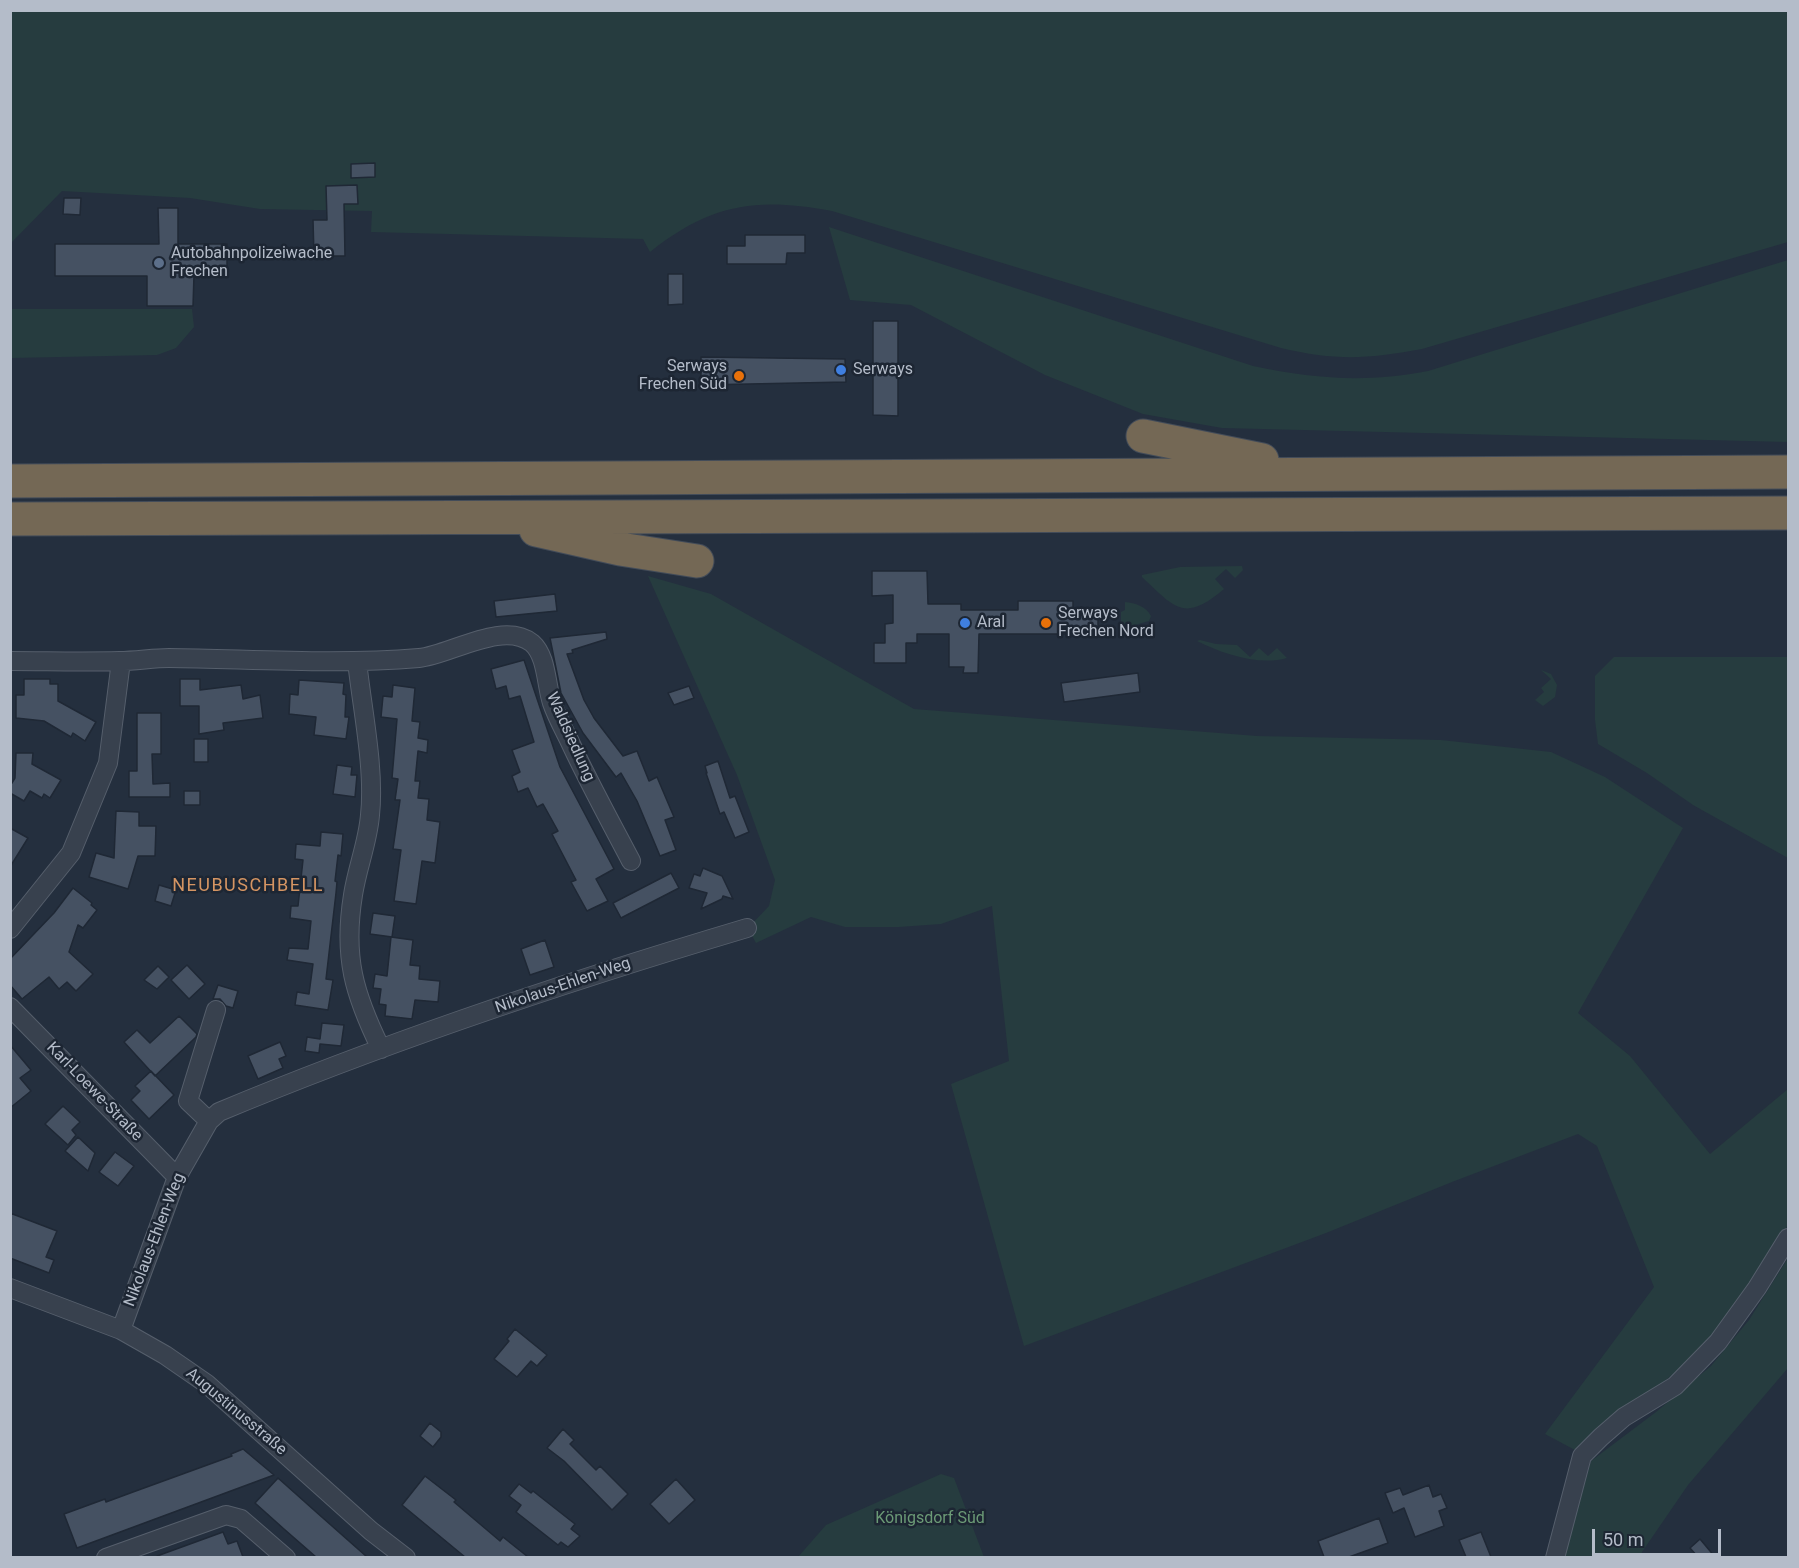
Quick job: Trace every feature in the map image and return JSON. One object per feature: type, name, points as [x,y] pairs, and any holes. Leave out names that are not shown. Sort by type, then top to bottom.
[{"type":"highway","points":[[1143,436],[1328,473]]},
{"type":"highway","points":[[10,482],[352,482],[1328,473],[1788,472]]},
{"type":"highway","points":[[10,519],[1788,513]]},
{"type":"highway","points":[[476,517],[620,549],[697,561]]},
{"type":"street","name":"Waldsiedlung","points":[[357,661],[422,658],[446,652],[476,640],[508,636],[522,638],[533,644],[541,657],[552,703],[631,861]]},
{"type":"street","points":[[10,661],[121,661],[164,658],[357,661],[371,783],[370,816],[352,895],[348,942],[353,978],[362,1010],[381,1049]]},
{"type":"street","points":[[10,929],[71,853],[108,764],[121,661]]},
{"type":"street","name":"Nikolaus-Ehlen-Weg","points":[[121,1330],[177,1177],[208,1121],[219,1112],[381,1049],[624,964],[747,928]]},
{"type":"street","name":"Karl-Loewe-Straße","points":[[10,1007],[177,1177]]},
{"type":"street","points":[[208,1121],[189,1101],[216,1010]]},
{"type":"street","points":[[1556,1557],[1582,1456],[1624,1417],[1675,1386],[1718,1342],[1757,1288],[1788,1238]]},
{"type":"street","name":"Augustinusstraße","points":[[10,1288],[121,1330],[165,1355],[207,1384],[372,1531],[406,1557]]},
{"type":"street","points":[[106,1557],[226,1515],[242,1519],[286,1557]]},
{"type":"green space","points":[[11,11],[1788,11],[1788,242],[1422,349],[1368,357],[1335,357],[1281,348],[832,211],[805,207],[757,205],[714,214],[693,223],[650,252],[643,239],[371,232],[372,211],[260,209],[190,198],[62,191],[11,243]]},
{"type":"green space","points":[[829,227],[1253,366],[1340,378],[1383,377],[1428,371],[1788,260],[1788,442],[1222,428],[1143,414],[1045,375],[911,305],[850,300]]},
{"type":"green space","points":[[11,309],[192,309],[194,327],[176,348],[157,355],[11,358]]},
{"type":"green space","points":[[1242,566],[1243,570],[1235,578],[1226,569],[1215,579],[1224,589],[1199,606],[1189,608],[1172,603],[1142,577],[1142,575],[1180,567]]},
{"type":"green space","points":[[648,576],[711,594],[914,709],[1257,736],[1441,740],[1551,752],[1605,777],[1683,828],[1578,1013],[1630,1056],[1710,1154],[1788,1089],[1788,1225],[1735,1306],[1699,1353],[1575,1450],[1545,1434],[1654,1287],[1597,1146],[1578,1134],[1326,1233],[1024,1346],[951,1084],[1009,1061],[992,906],[941,924],[899,927],[845,927],[811,917],[756,943],[748,928],[769,906],[775,880],[737,775]]},
{"type":"green space","points":[[1125,602],[1143,607],[1151,616],[1149,621],[1121,629],[1121,612],[1125,610]]},
{"type":"green space","points":[[1197,641],[1216,644],[1237,645],[1250,657],[1259,648],[1268,656],[1277,648],[1287,658],[1253,660]]},
{"type":"green space","points":[[1614,657],[1788,657],[1788,858],[1693,805],[1647,773],[1598,744],[1595,720],[1595,676]]},
{"type":"green space","points":[[1541,670],[1551,674],[1557,685],[1555,697],[1543,706],[1535,700],[1544,692],[1541,688],[1551,679]]},
{"type":"green space","points":[[1788,1258],[1788,1368],[1688,1485],[1642,1552],[1641,1557],[1564,1558],[1591,1461],[1656,1412],[1711,1366],[1749,1320]]},
{"type":"green space","name":"Königsdorf Süd","points":[[941,1474],[954,1478],[984,1557],[798,1557],[826,1525]]},
{"type":"building","points":[[375,163],[375,177],[351,178],[351,164]]},
{"type":"building","points":[[357,185],[358,204],[344,204],[345,256],[314,256],[313,220],[327,220],[326,186]]},
{"type":"building","points":[[64,198],[81,198],[80,215],[63,214]]},
{"type":"building","points":[[158,208],[178,208],[178,244],[227,244],[227,275],[194,275],[193,306],[147,306],[147,276],[55,276],[55,244],[159,244]]},
{"type":"building","points":[[745,235],[805,235],[805,253],[787,253],[786,264],[727,264],[727,246],[745,246]]},
{"type":"building","points":[[668,274],[683,274],[683,304],[668,305]]},
{"type":"building","points":[[873,321],[898,321],[898,416],[873,415]]},
{"type":"building","points":[[701,357],[845,359],[846,382],[701,385]]},
{"type":"building","points":[[872,571],[927,571],[928,604],[961,604],[961,610],[1018,610],[1018,601],[1073,601],[1073,608],[1098,609],[1098,634],[979,634],[978,673],[963,673],[964,667],[949,667],[949,634],[917,634],[917,643],[906,643],[906,663],[874,663],[874,643],[885,643],[885,624],[893,623],[893,595],[872,596]]},
{"type":"building","points":[[555,594],[557,611],[496,617],[494,601]]},
{"type":"building","points":[[606,632],[607,639],[572,650],[573,653],[567,654],[584,700],[594,718],[623,756],[637,751],[649,781],[657,777],[674,817],[665,820],[676,850],[660,856],[637,801],[621,773],[616,777],[583,733],[561,693],[550,638]]},
{"type":"building","points":[[524,660],[560,767],[614,869],[596,879],[608,901],[587,911],[571,882],[576,880],[552,834],[558,831],[543,804],[537,807],[528,788],[518,792],[512,776],[520,772],[512,750],[534,742],[520,696],[509,699],[506,686],[496,689],[491,669]]},
{"type":"building","points":[[1138,673],[1140,692],[1064,702],[1061,683]]},
{"type":"building","points":[[24,679],[50,679],[50,684],[58,684],[58,701],[96,722],[85,741],[73,733],[71,737],[44,721],[16,718],[16,695],[24,695]]},
{"type":"building","points":[[180,679],[200,679],[200,690],[241,685],[243,699],[260,695],[263,718],[223,723],[224,730],[199,734],[199,706],[180,706]]},
{"type":"building","points":[[299,680],[344,683],[345,717],[349,717],[346,739],[314,735],[316,717],[289,714],[290,694],[298,695]]},
{"type":"building","points":[[393,685],[415,688],[412,721],[420,722],[418,738],[428,740],[427,753],[418,751],[415,781],[420,781],[418,798],[429,799],[427,820],[440,822],[435,863],[422,861],[416,904],[394,901],[401,850],[393,849],[400,800],[395,800],[398,779],[392,778],[397,719],[381,717],[383,696],[392,697]]},
{"type":"building","points":[[689,686],[694,698],[674,705],[668,693]]},
{"type":"building","points":[[137,713],[161,713],[161,754],[152,754],[153,784],[170,783],[170,797],[129,797],[129,771],[137,771]]},
{"type":"building","points":[[194,739],[208,739],[208,762],[194,762]]},
{"type":"building","points":[[16,753],[33,753],[32,764],[61,780],[50,798],[44,794],[42,798],[30,791],[24,801],[10,793],[10,786],[15,778]]},
{"type":"building","points":[[718,761],[730,798],[735,796],[749,832],[735,838],[724,812],[720,814],[706,773],[705,766]]},
{"type":"building","points":[[337,765],[352,767],[351,775],[357,775],[355,797],[333,794]]},
{"type":"building","points":[[184,791],[200,791],[200,805],[184,805]]},
{"type":"building","points":[[116,811],[139,812],[139,826],[156,826],[155,856],[138,856],[128,889],[89,877],[96,853],[114,858]]},
{"type":"building","points":[[10,828],[28,838],[10,867]]},
{"type":"building","points":[[321,832],[343,834],[341,856],[338,855],[326,979],[333,980],[328,1010],[295,1005],[297,992],[309,994],[313,964],[287,960],[289,948],[308,949],[311,921],[290,918],[291,906],[298,906],[303,860],[295,859],[296,844],[320,846]]},
{"type":"building","points":[[703,868],[722,876],[733,899],[723,896],[722,899],[701,909],[707,893],[689,888],[694,874],[700,876]]},
{"type":"building","points":[[671,873],[679,888],[621,918],[613,903]]},
{"type":"building","points":[[159,885],[176,890],[171,906],[155,901]]},
{"type":"building","points":[[73,888],[97,910],[83,928],[78,925],[69,952],[93,974],[76,991],[67,982],[59,989],[49,977],[22,999],[10,985],[10,959],[54,913]]},
{"type":"building","points":[[373,913],[395,916],[392,937],[370,934]]},
{"type":"building","points":[[391,937],[413,940],[410,965],[420,966],[419,979],[440,981],[438,1002],[415,1000],[412,1019],[385,1016],[386,1005],[379,1004],[381,989],[373,988],[375,974],[387,976]]},
{"type":"building","points":[[545,940],[554,967],[530,975],[521,949]]},
{"type":"building","points":[[187,965],[205,984],[189,999],[171,980]]},
{"type":"building","points":[[158,966],[169,977],[157,989],[144,980]]},
{"type":"building","points":[[218,985],[238,991],[233,1008],[226,1006],[220,999],[213,999]]},
{"type":"building","points":[[179,1016],[197,1034],[196,1037],[155,1076],[124,1042],[137,1030],[150,1043]]},
{"type":"building","points":[[322,1023],[344,1025],[341,1046],[320,1044],[319,1053],[305,1051],[307,1037],[320,1039]]},
{"type":"building","points":[[280,1042],[286,1056],[279,1059],[283,1068],[258,1079],[248,1056]]},
{"type":"building","points":[[10,1045],[31,1070],[20,1078],[31,1091],[10,1108]]},
{"type":"building","points":[[151,1071],[174,1095],[149,1119],[131,1100],[140,1091],[135,1086]]},
{"type":"building","points":[[63,1106],[80,1122],[72,1130],[76,1135],[68,1145],[45,1124]]},
{"type":"building","points":[[78,1137],[95,1153],[88,1171],[65,1151]]},
{"type":"building","points":[[115,1152],[134,1166],[118,1186],[99,1172]]},
{"type":"building","points":[[10,1213],[57,1231],[46,1257],[54,1260],[49,1273],[10,1258]]},
{"type":"building","points":[[515,1329],[547,1355],[537,1366],[531,1361],[517,1377],[494,1359],[509,1341],[507,1339]]},
{"type":"building","points":[[430,1423],[441,1432],[441,1437],[433,1447],[420,1436]]},
{"type":"building","points":[[563,1429],[574,1440],[570,1444],[596,1470],[600,1466],[628,1494],[612,1510],[564,1461],[547,1448]]},
{"type":"building","points":[[243,1449],[274,1475],[77,1548],[64,1514],[105,1499],[106,1502],[232,1456],[231,1454]]},
{"type":"building","points":[[425,1476],[456,1500],[454,1502],[500,1541],[503,1537],[528,1557],[465,1557],[402,1505]]},
{"type":"building","points":[[278,1478],[367,1557],[316,1557],[284,1529],[255,1503]]},
{"type":"building","points":[[676,1479],[695,1500],[669,1524],[650,1504]]},
{"type":"building","points":[[519,1484],[531,1493],[533,1491],[575,1524],[571,1529],[580,1536],[568,1547],[561,1542],[558,1545],[516,1512],[521,1505],[509,1496]]},
{"type":"building","points":[[1429,1485],[1433,1497],[1441,1494],[1447,1508],[1439,1511],[1444,1526],[1415,1537],[1404,1508],[1393,1513],[1385,1493],[1400,1488],[1403,1495]]},
{"type":"building","points":[[1379,1518],[1388,1543],[1349,1557],[1324,1557],[1318,1541]]},
{"type":"building","points":[[223,1532],[228,1544],[237,1541],[243,1557],[157,1556]]},
{"type":"building","points":[[1481,1532],[1491,1557],[1466,1557],[1459,1540]]},
{"type":"building","points":[[1700,1539],[1715,1557],[1698,1557],[1690,1548]]},
{"type":"place","name":"Autobahnpolizeiwache Frechen","points":[[159,263]]},
{"type":"place","name":"Serways","points":[[841,370]]},
{"type":"place","name":"Serways Frechen Süd","points":[[739,376]]},
{"type":"place","name":"Aral","points":[[965,623]]},
{"type":"place","name":"Serways Frechen Nord","points":[[1046,623]]},
{"type":"district","name":"NEUBUSCHBELL","points":[[248,886]]}]
